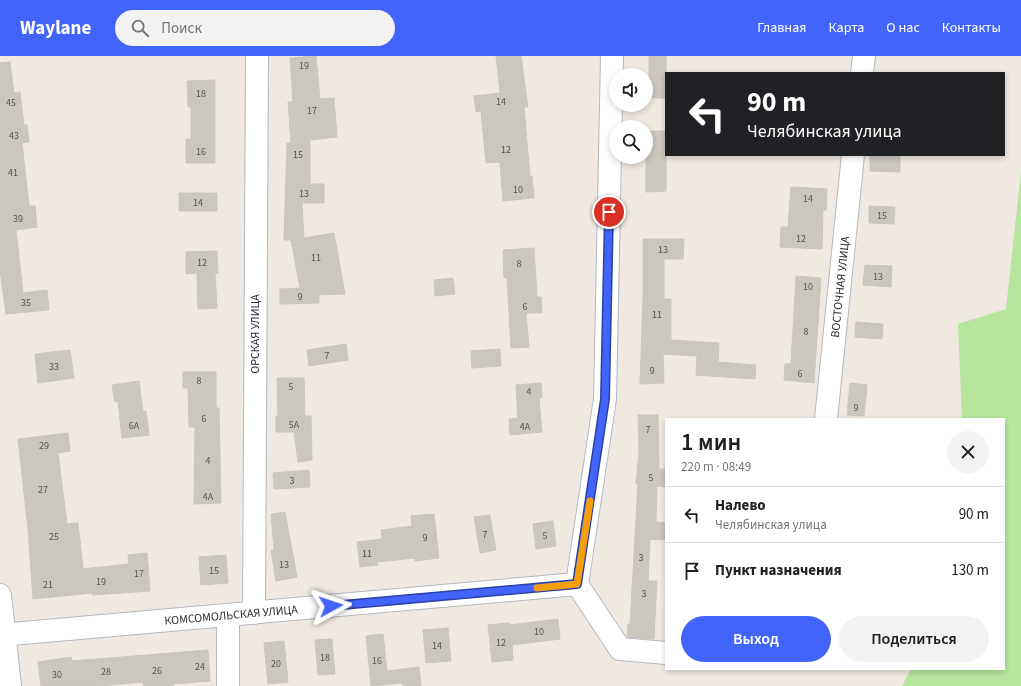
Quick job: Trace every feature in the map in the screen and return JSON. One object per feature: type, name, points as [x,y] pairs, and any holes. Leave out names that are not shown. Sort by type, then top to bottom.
[{"type":"street","name":"ОРСКАЯ УЛИЦА","points":[[254,613],[257,56]]},
{"type":"street","points":[[612,56],[605,399],[577,584],[620,649],[665,653]]},
{"type":"street","points":[[862,72],[864,56]]},
{"type":"street","name":"ВОСТОЧНАЯ УЛИЦА","points":[[826,418],[853,156]]},
{"type":"street","name":"КОМСОМОЛЬСКАЯ УЛИЦА","points":[[2,635],[577,584]]},
{"type":"street","points":[[0,595],[2,635],[10,686]]},
{"type":"street","points":[[228,615],[228,686]]},
{"type":"green space","points":[[1021,171],[1021,686],[902,686],[910,670],[1005,670],[1005,418],[962,418],[958,324],[1006,309]]},
{"type":"building","points":[[316,56],[320,99],[334,98],[337,137],[310,140],[310,184],[324,184],[324,203],[302,203],[304,238],[334,233],[345,294],[319,295],[319,303],[280,304],[280,289],[300,288],[291,240],[284,240],[287,143],[291,143],[288,102],[293,102],[290,58]]},
{"type":"building","points":[[496,56],[521,56],[528,107],[524,107],[530,177],[532,176],[534,198],[503,201],[500,162],[486,163],[481,111],[476,112],[474,96],[500,93]]},
{"type":"building","points":[[649,56],[666,56],[665,98],[653,98],[653,68],[649,68]]},
{"type":"building","points":[[10,62],[14,93],[20,92],[24,125],[27,125],[29,142],[22,143],[29,206],[35,206],[37,227],[16,230],[23,293],[47,290],[49,310],[6,314],[0,270],[0,63]]},
{"type":"building","points":[[215,80],[215,163],[186,163],[186,139],[191,139],[191,107],[188,107],[187,81]]},
{"type":"building","points":[[653,131],[665,131],[666,191],[646,192],[646,164],[653,164]]},
{"type":"building","points":[[870,156],[900,156],[900,172],[870,171]]},
{"type":"building","points":[[791,187],[827,189],[826,210],[823,210],[822,249],[780,247],[781,227],[788,227]]},
{"type":"building","points":[[179,193],[217,193],[217,211],[179,211]]},
{"type":"building","points":[[869,206],[895,207],[894,224],[869,223]]},
{"type":"building","points":[[643,239],[684,239],[683,259],[664,259],[664,299],[671,299],[671,340],[719,343],[718,362],[756,365],[755,379],[696,375],[697,356],[663,354],[664,383],[640,384],[643,299]]},
{"type":"building","points":[[534,248],[537,297],[541,297],[542,313],[526,313],[529,347],[511,348],[507,278],[504,278],[503,250]]},
{"type":"building","points":[[217,251],[218,273],[215,273],[217,308],[198,309],[197,273],[186,274],[186,252]]},
{"type":"building","points":[[865,265],[892,266],[891,287],[863,285]]},
{"type":"building","points":[[796,276],[821,278],[814,383],[784,380],[785,364],[791,364]]},
{"type":"building","points":[[453,278],[455,294],[435,296],[434,280]]},
{"type":"building","points":[[856,322],[883,324],[882,339],[855,337]]},
{"type":"building","points":[[346,344],[348,360],[309,366],[307,350]]},
{"type":"building","points":[[500,349],[501,366],[472,368],[471,351]]},
{"type":"building","points":[[70,350],[74,378],[38,383],[35,354]]},
{"type":"building","points":[[183,372],[216,372],[216,408],[219,408],[221,503],[194,504],[195,427],[189,427],[188,388],[183,388]]},
{"type":"building","points":[[277,378],[304,378],[305,416],[311,416],[312,460],[298,462],[294,432],[276,432],[276,416],[278,416]]},
{"type":"building","points":[[139,381],[143,412],[146,411],[149,435],[122,438],[118,401],[115,402],[112,385]]},
{"type":"building","points":[[541,383],[542,398],[539,398],[542,432],[510,435],[509,419],[518,418],[516,385]]},
{"type":"building","points":[[850,383],[867,385],[864,416],[847,415]]},
{"type":"building","points":[[638,415],[658,415],[659,469],[665,469],[665,487],[657,486],[656,522],[665,523],[665,540],[650,539],[648,581],[657,581],[654,639],[627,637],[628,624],[630,624],[638,484],[636,484],[639,452]]},
{"type":"building","points":[[68,433],[70,451],[58,453],[67,524],[78,523],[83,569],[129,564],[128,555],[147,553],[150,591],[92,595],[92,593],[33,599],[28,529],[18,439]]},
{"type":"building","points":[[309,470],[310,487],[274,489],[273,473]]},
{"type":"building","points":[[285,512],[297,577],[276,581],[271,551],[274,550],[271,514]]},
{"type":"building","points":[[434,514],[439,558],[415,561],[415,558],[377,562],[378,565],[360,567],[357,542],[382,539],[381,530],[412,526],[411,516]]},
{"type":"building","points":[[490,515],[496,550],[480,553],[474,517]]},
{"type":"building","points":[[553,521],[556,546],[536,549],[533,524]]},
{"type":"building","points":[[226,555],[228,583],[201,585],[199,557]]},
{"type":"building","points":[[558,619],[560,639],[512,645],[513,660],[492,662],[488,625],[509,623],[510,625]]},
{"type":"building","points":[[448,628],[451,661],[426,663],[423,630]]},
{"type":"building","points":[[383,634],[387,671],[419,667],[421,686],[403,686],[402,683],[371,686],[366,636]]},
{"type":"building","points":[[332,639],[335,674],[318,675],[315,640]]},
{"type":"building","points":[[284,641],[288,682],[268,684],[264,643]]},
{"type":"building","points":[[208,650],[210,681],[173,684],[174,686],[144,686],[143,682],[100,686],[41,686],[38,662],[71,657],[72,661]]},
{"type":"slow traffic","points":[[537,588],[577,584],[590,501]]},
{"type":"route","points":[[331,606],[577,584],[605,399],[609,212]]}]
